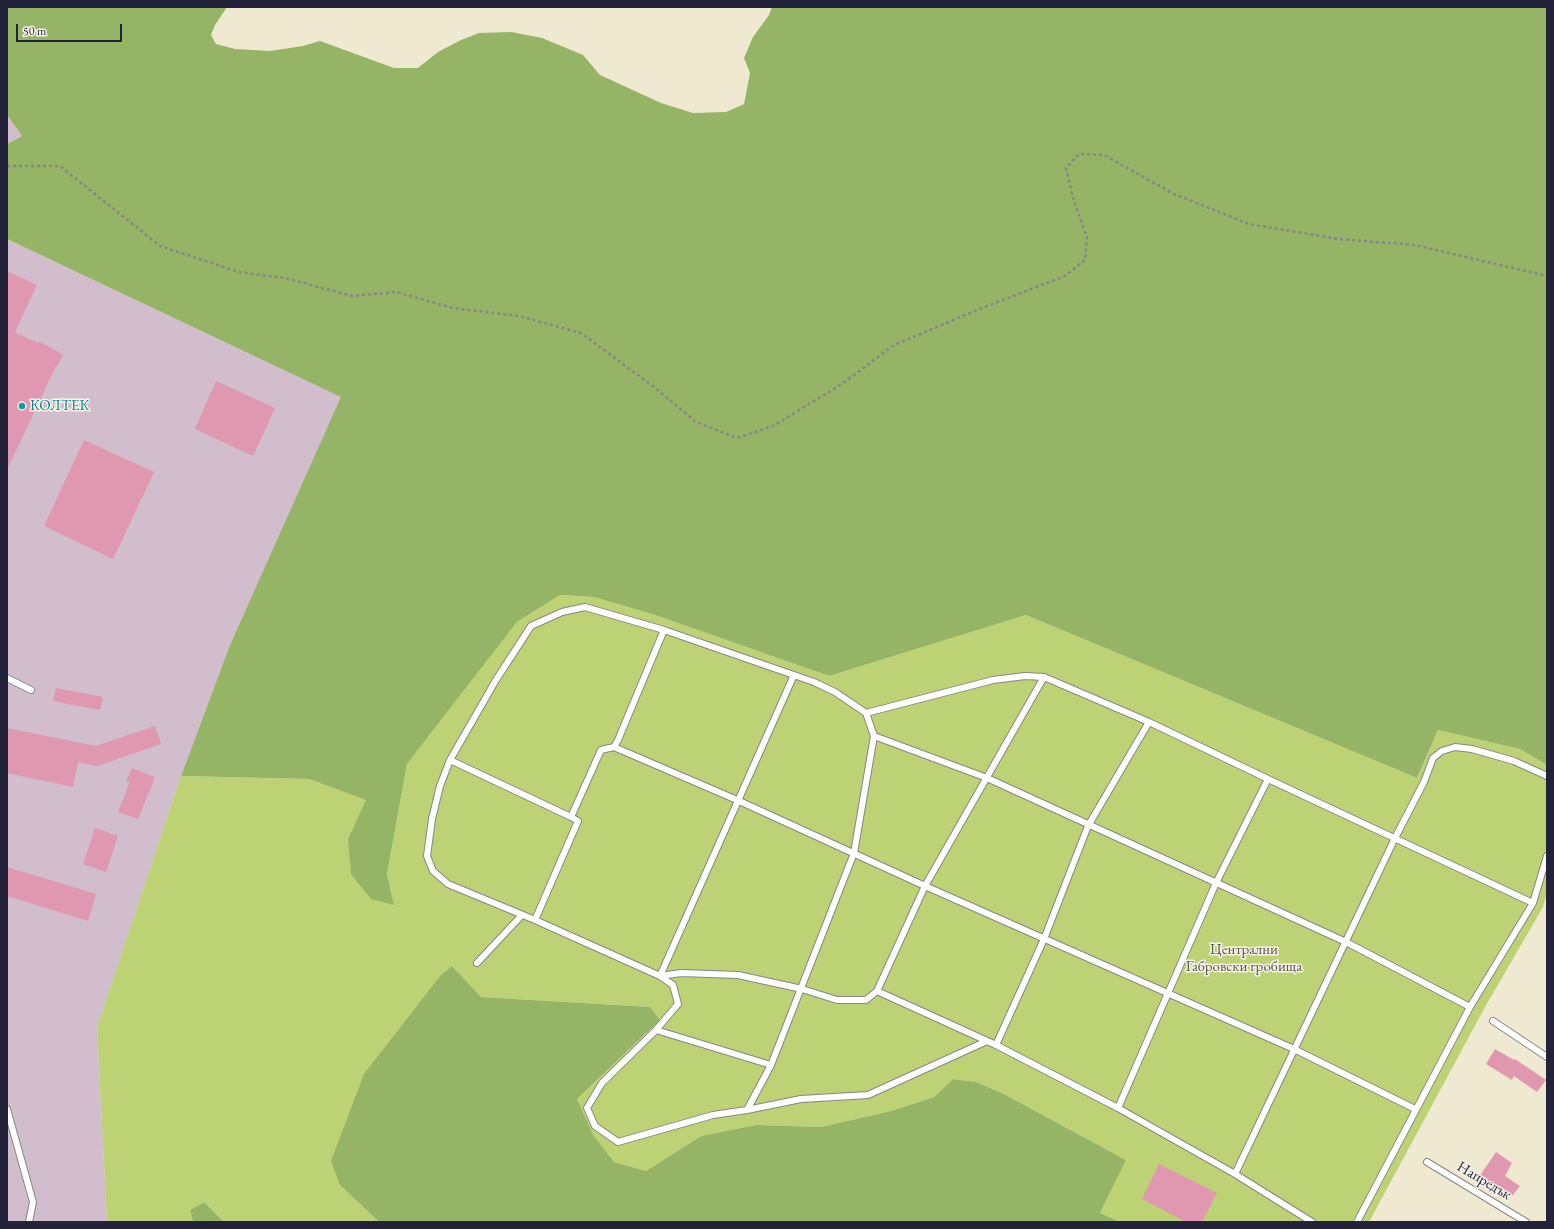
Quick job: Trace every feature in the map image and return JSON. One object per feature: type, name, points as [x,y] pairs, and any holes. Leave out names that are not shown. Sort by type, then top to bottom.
[{"type":"lane","points":[[747,1110],[771,1065],[854,853],[874,736],[866,713],[835,692],[794,675],[664,630],[585,607],[562,612],[531,626],[496,680],[450,760],[440,786],[432,819],[427,856],[433,871],[448,884],[535,920],[660,976],[672,985],[678,1004],[656,1030],[602,1084],[587,1108],[595,1126],[618,1142],[713,1114],[747,1110],[801,1099],[868,1095],[987,1041]]},
{"type":"lane","points":[[614,747],[664,630]]},
{"type":"lane","points":[[660,976],[737,800],[794,675]]},
{"type":"lane","points":[[866,713],[993,680],[1025,676],[1044,677],[1149,722],[1268,780],[1533,903]]},
{"type":"lane","points":[[660,976],[681,973],[738,975],[802,989],[837,1000],[866,1000],[877,991],[925,886],[1044,677]]},
{"type":"lane","points":[[7,678],[30,690]]},
{"type":"lane","points":[[996,1045],[1044,939],[1088,826],[1149,722]]},
{"type":"lane","points":[[874,736],[987,778],[1088,826],[1346,942],[1470,1007]]},
{"type":"lane","points":[[571,817],[601,750],[614,747],[737,800],[925,886],[1294,1049],[1415,1109]]},
{"type":"lane","points":[[1235,1174],[1395,838],[1424,782],[1433,758],[1442,751],[1455,747],[1472,749],[1514,761],[1547,776]]},
{"type":"lane","points":[[450,760],[578,821],[535,920]]},
{"type":"lane","points":[[1118,1108],[1216,883],[1268,780]]},
{"type":"lane","points":[[1357,1222],[1415,1109],[1470,1007],[1533,903],[1547,856]]},
{"type":"lane","points":[[477,963],[522,915]]},
{"type":"lane","points":[[877,991],[996,1045],[1118,1108],[1235,1174],[1312,1222]]},
{"type":"lane","points":[[1493,1021],[1547,1058]]},
{"type":"lane","points":[[656,1030],[771,1065]]},
{"type":"lane","points":[[7,1109],[33,1202],[29,1222]]},
{"type":"lane","name":"Напредък","points":[[1427,1162],[1526,1222]]},
{"type":"path","points":[[7,166],[60,166],[160,246],[239,272],[285,278],[352,296],[396,292],[453,308],[520,316],[581,333],[654,387],[696,422],[737,438],[773,426],[842,384],[894,345],[982,308],[1065,276],[1085,260],[1087,237],[1074,202],[1066,168],[1079,154],[1104,155],[1174,194],[1249,224],[1339,239],[1415,245],[1547,276]]},
{"type":"shaded area","points":[[7,115],[22,136],[7,144]]},
{"type":"shaded area","points":[[7,239],[342,397],[230,645],[181,776],[97,1027],[107,1222],[7,1222]]},
{"type":"green space","points":[[7,7],[227,7],[215,25],[211,35],[216,44],[235,49],[270,51],[303,46],[320,41],[394,68],[418,68],[438,52],[461,40],[479,33],[511,32],[542,38],[583,55],[600,75],[661,103],[693,113],[726,112],[744,104],[750,73],[744,58],[753,37],[769,15],[772,7],[1547,7],[1547,765],[1520,749],[1438,730],[1417,778],[1026,615],[829,676],[655,615],[594,597],[560,595],[517,622],[407,764],[387,874],[394,905],[371,899],[351,874],[348,839],[366,800],[309,779],[181,776],[230,645],[341,397],[7,239],[7,144],[22,136],[7,115]]},
{"type":"green space","name":"Централни Габровски гробища","points":[[560,595],[594,597],[655,615],[829,676],[1026,615],[1417,778],[1438,730],[1520,749],[1547,765],[1547,892],[1543,907],[1485,1007],[1369,1222],[1120,1222],[1100,1213],[1126,1160],[1002,1093],[976,1082],[953,1079],[934,1097],[891,1111],[821,1127],[756,1125],[701,1136],[646,1171],[614,1162],[590,1132],[577,1099],[660,1020],[650,1007],[481,997],[452,966],[340,1185],[379,1222],[224,1222],[204,1202],[190,1210],[193,1222],[107,1222],[97,1027],[181,776],[309,779],[367,800],[348,839],[394,905],[387,874],[407,764],[517,622]]},
{"type":"green space","points":[[452,966],[481,997],[650,1007],[660,1020],[577,1099],[593,1135],[614,1162],[646,1171],[701,1136],[756,1125],[821,1127],[891,1111],[934,1097],[953,1079],[976,1082],[1002,1093],[1126,1160],[1100,1213],[1120,1222],[379,1222],[340,1185],[331,1161],[364,1074],[441,975]]},
{"type":"green space","points":[[204,1202],[224,1222],[193,1222],[190,1210]]},
{"type":"building","name":"КОЛТЕК","points":[[7,271],[37,285],[15,332],[38,343],[39,341],[63,355],[57,367],[56,366],[7,470]]},
{"type":"building","points":[[216,381],[275,408],[253,456],[195,429]]},
{"type":"building","points":[[84,440],[154,472],[113,559],[44,526]]},
{"type":"building","points":[[56,688],[103,697],[100,710],[53,701]]},
{"type":"building","points":[[155,726],[161,744],[97,766],[78,762],[73,787],[7,773],[7,728],[96,746]]},
{"type":"building","points":[[132,768],[155,777],[138,819],[118,812],[130,782],[126,781]]},
{"type":"building","points":[[95,828],[118,836],[106,872],[83,864]]},
{"type":"building","points":[[7,867],[96,894],[88,921],[7,896]]},
{"type":"building","points":[[1495,1049],[1514,1060],[1515,1059],[1546,1080],[1537,1092],[1514,1076],[1512,1080],[1486,1064]]},
{"type":"building","points":[[1496,1152],[1512,1163],[1505,1176],[1520,1186],[1512,1196],[1499,1186],[1498,1189],[1479,1177]]},
{"type":"building","points":[[1159,1164],[1217,1193],[1202,1222],[1186,1222],[1142,1199]]},
{"type":"place","name":"КОЛТЕК","points":[[22,406]]}]
